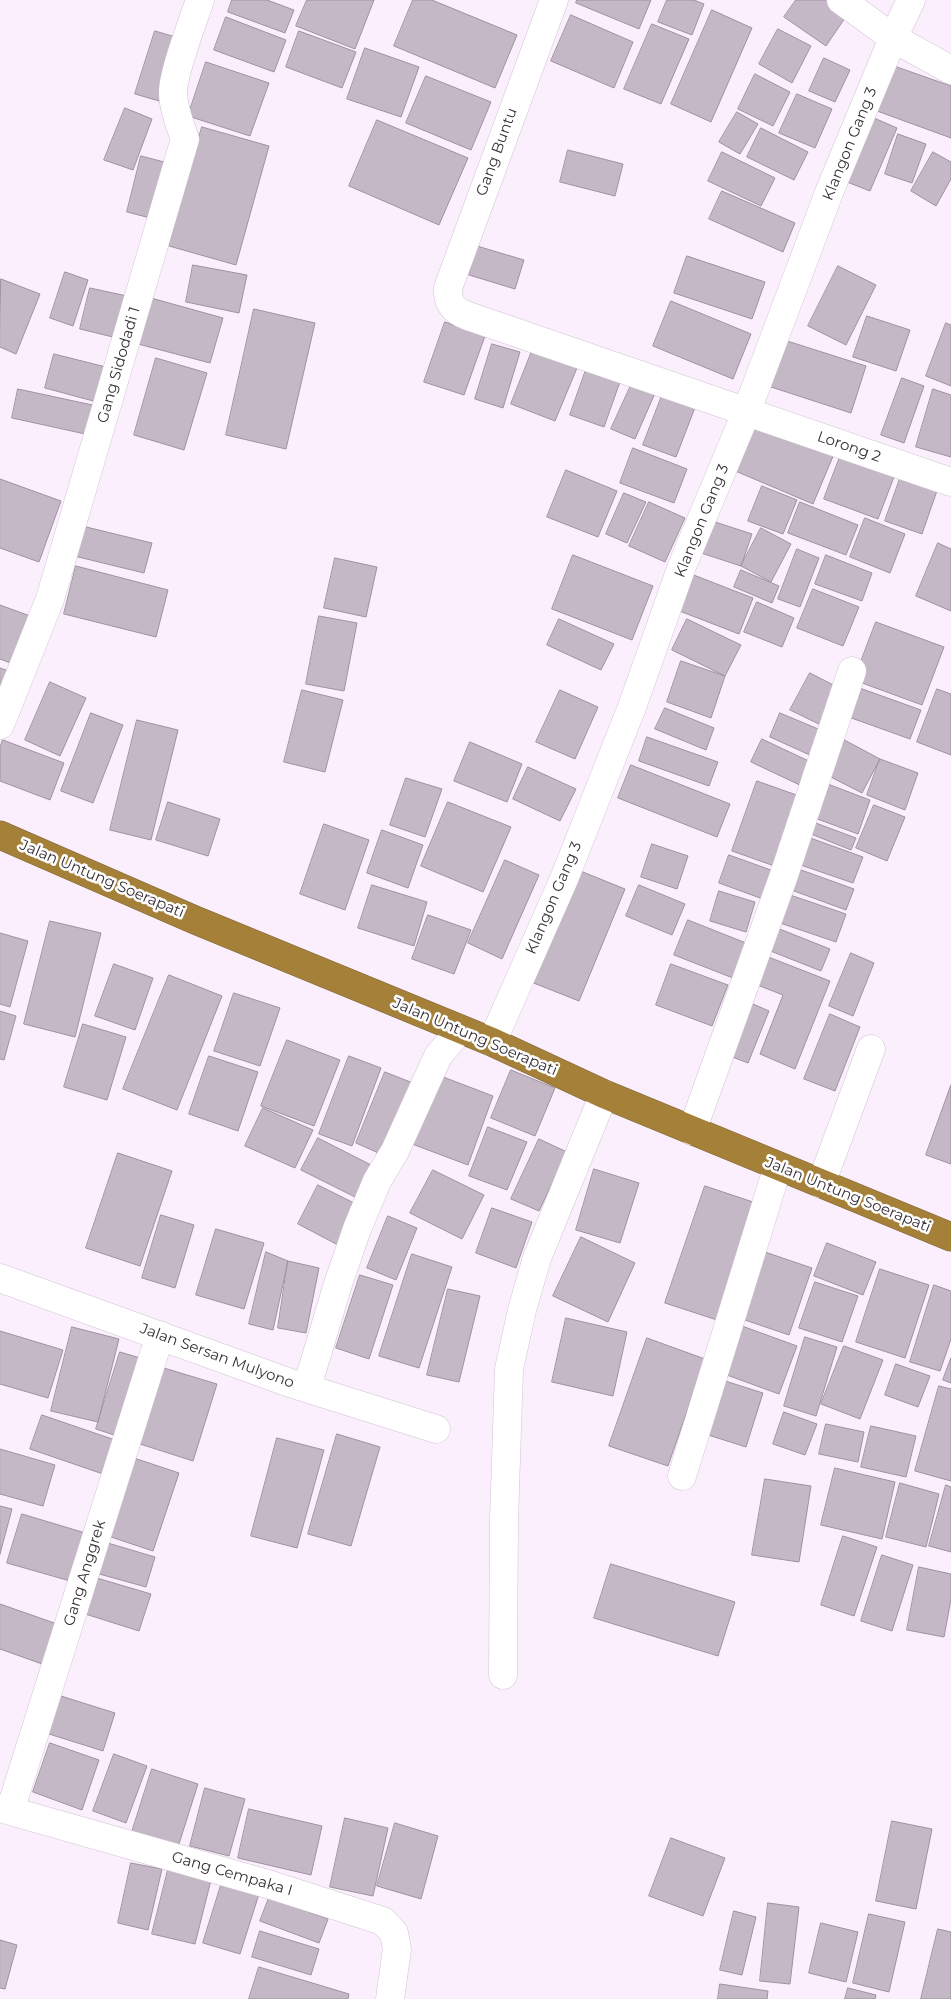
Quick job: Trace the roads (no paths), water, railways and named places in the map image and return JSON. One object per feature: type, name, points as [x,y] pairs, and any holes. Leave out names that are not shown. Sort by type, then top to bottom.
[{"type":"highway","name":"Jalan Untung Soerapati","points":[[0,835],[195,920],[492,1042],[604,1094],[951,1238]]},
{"type":"street","name":"Gang Sidodadi 1","points":[[0,725],[50,599],[185,139],[176,112],[173,92],[200,0]]},
{"type":"street","name":"Gang Buntu","points":[[450,305],[448,288],[554,0]]},
{"type":"street","points":[[841,0],[893,38],[951,70]]},
{"type":"street","name":"Klangon Gang 3","points":[[492,1042],[564,879],[632,707],[682,566],[746,413],[830,190],[893,38],[911,0]]},
{"type":"street","name":"Lorong 2","points":[[450,305],[458,312],[468,316],[951,482]]},
{"type":"street","points":[[692,1131],[784,876],[852,671]]},
{"type":"street","points":[[307,1388],[341,1275],[357,1229],[374,1189],[395,1151],[438,1056],[460,1030]]},
{"type":"street","points":[[821,1184],[871,1049]]},
{"type":"street","points":[[503,1675],[504,1520],[509,1369],[522,1310],[537,1258],[604,1094]]},
{"type":"street","points":[[682,1476],[778,1166]]},
{"type":"street","name":"Jalan Sersan Mulyono","points":[[0,1278],[307,1388],[436,1429]]},
{"type":"street","name":"Gang Anggrek","points":[[5,1809],[160,1335]]},
{"type":"street","name":"Gang Cempaka I","points":[[5,1809],[271,1885],[383,1921],[394,1933],[397,1949],[390,1999]]}]
